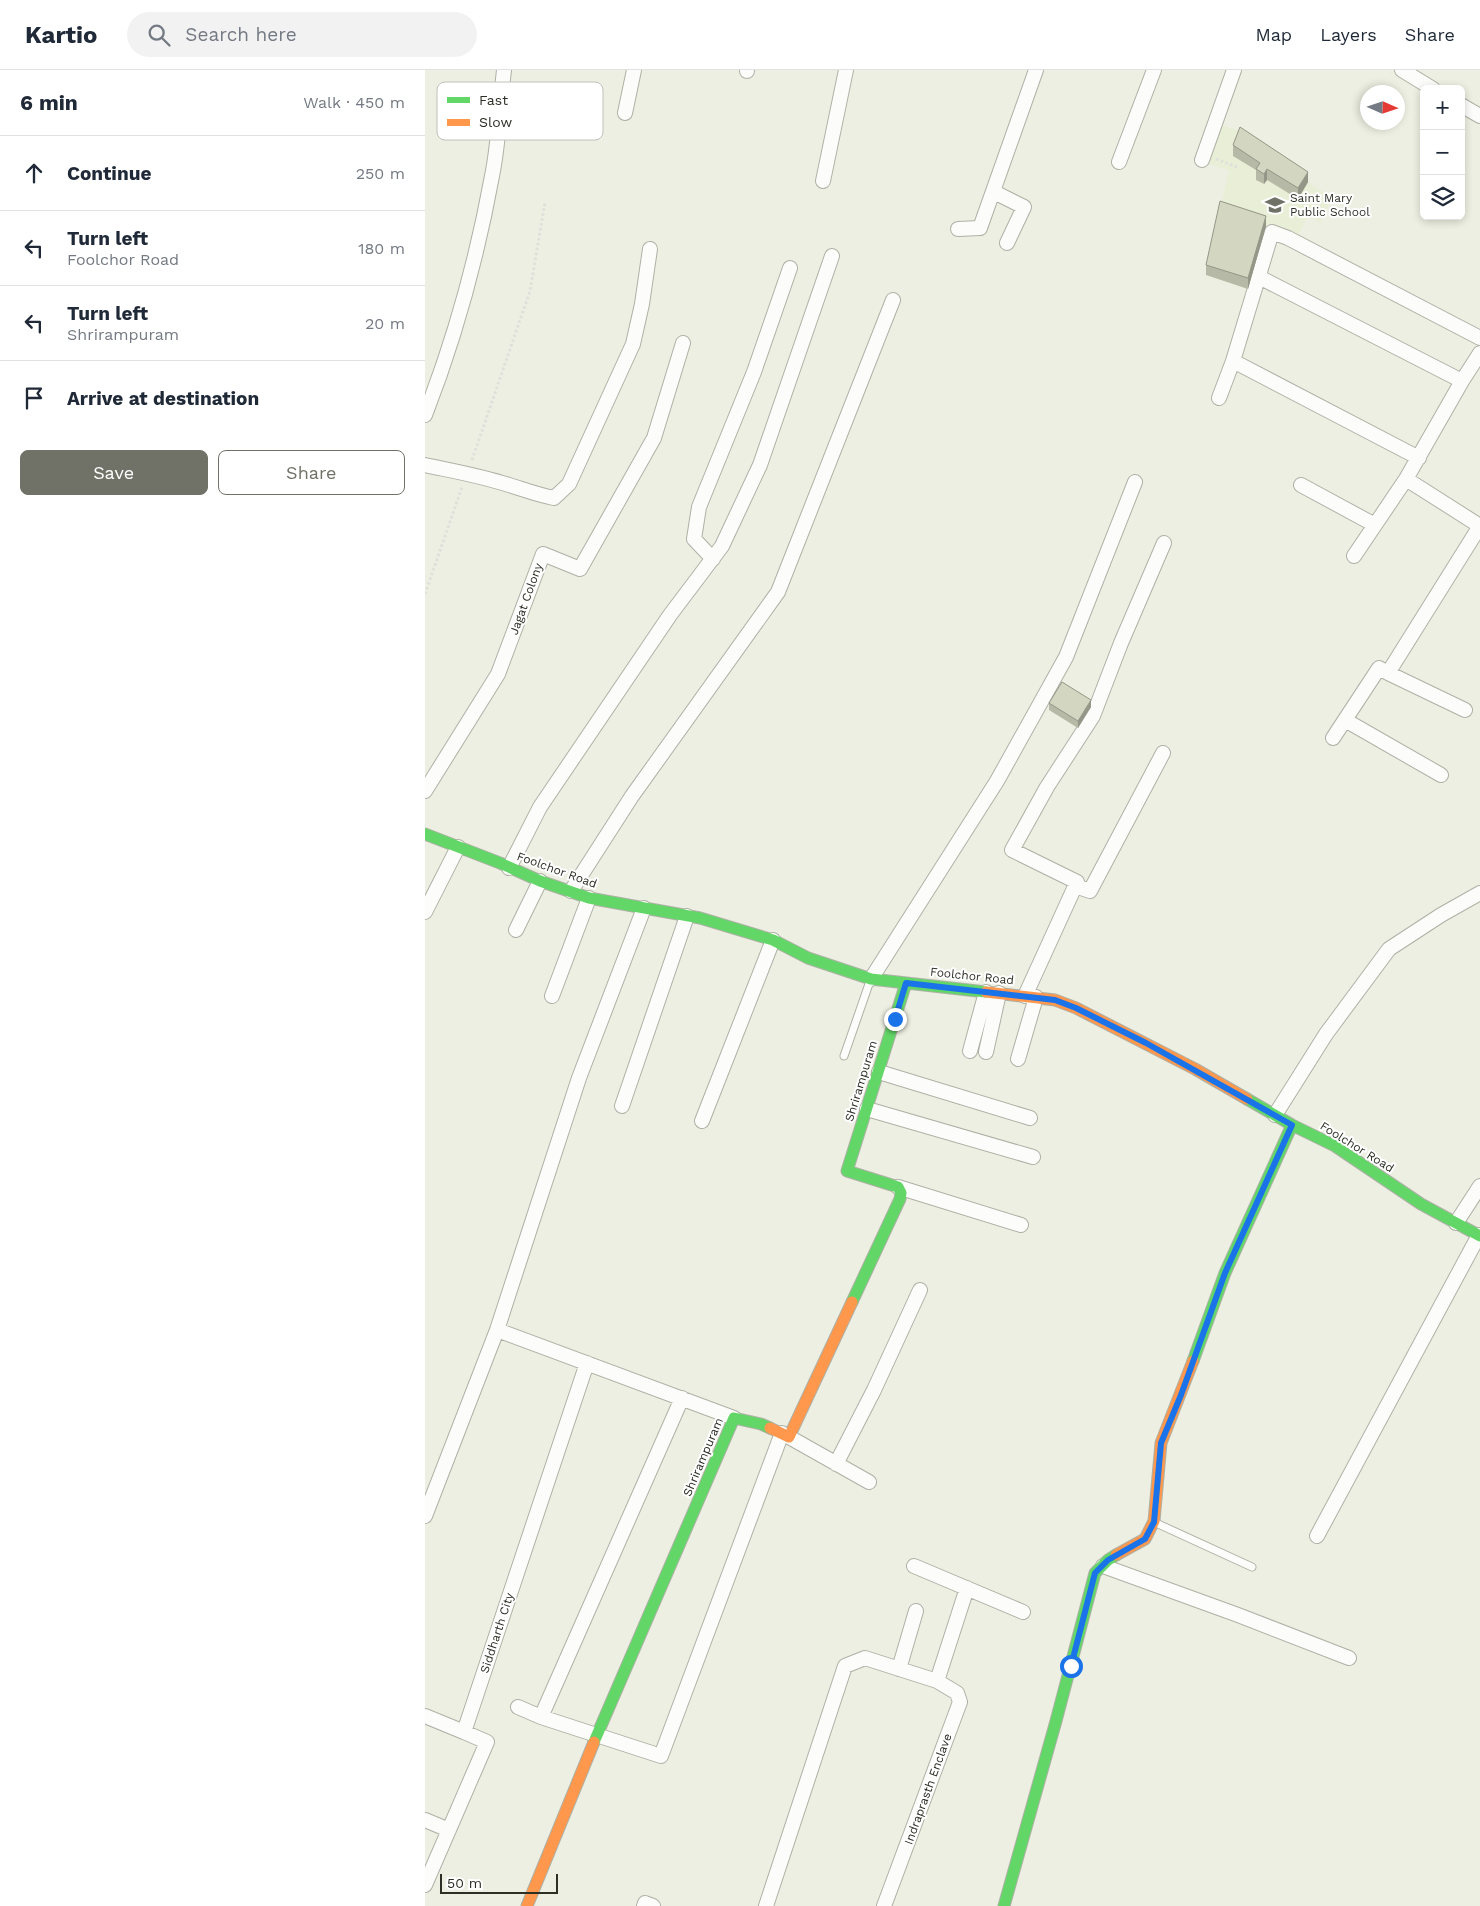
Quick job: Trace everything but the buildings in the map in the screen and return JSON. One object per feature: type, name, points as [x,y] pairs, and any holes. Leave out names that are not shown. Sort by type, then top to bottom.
[{"type":"street","points":[[625,113],[634,70]]},
{"type":"street","points":[[823,181],[846,70]]},
{"type":"street","points":[[958,229],[980,228],[1036,70]]},
{"type":"street","points":[[1119,162],[1155,70]]},
{"type":"street","points":[[1203,157],[1234,70]]},
{"type":"street","points":[[1404,71],[1427,85]]},
{"type":"street","points":[[1465,107],[1480,116]]},
{"type":"street","points":[[425,415],[436,387],[468,285],[493,175],[497,140]]},
{"type":"street","points":[[994,192],[1025,207],[1007,243]]},
{"type":"street","points":[[1219,398],[1233,361],[1272,232],[1288,238],[1480,338]]},
{"type":"street","points":[[425,465],[467,473],[511,485],[533,494],[554,498],[569,484],[633,344],[642,304],[650,249]]},
{"type":"street","points":[[509,868],[540,808],[671,615],[722,546],[760,466],[832,256]]},
{"type":"street","points":[[713,558],[694,540],[699,507],[754,372],[790,268]]},
{"type":"street","points":[[1259,276],[1462,381]]},
{"type":"street","points":[[571,891],[632,796],[778,592],[893,300]]},
{"type":"street","name":"Jagat Colony","points":[[425,791],[498,674],[543,554],[580,569],[654,438],[683,343]]},
{"type":"street","points":[[1354,556],[1407,479],[1462,381],[1480,353]]},
{"type":"street","points":[[1233,361],[1419,458]]},
{"type":"street","points":[[1388,673],[1480,526],[1407,479]]},
{"type":"street","points":[[871,979],[997,781],[1066,657],[1135,482]]},
{"type":"street","points":[[1301,485],[1375,524]]},
{"type":"street","points":[[1018,1059],[1030,996],[1077,882],[1012,850],[1047,787],[1093,716],[1121,643],[1164,543]]},
{"type":"street","points":[[1333,738],[1379,668],[1465,710]]},
{"type":"street","points":[[1345,720],[1441,775]]},
{"type":"street","points":[[1075,886],[1090,891],[1163,753]]},
{"type":"street","name":"Foolchor Road","points":[[425,834],[540,881],[589,898],[700,918],[773,940],[807,958],[871,979],[1030,996],[1055,1000],[1076,1008],[1195,1069],[1292,1125],[1335,1146],[1421,1204],[1480,1236]]},
{"type":"street","points":[[425,912],[458,847]]},
{"type":"street","points":[[516,930],[540,881]]},
{"type":"street","points":[[1275,1115],[1326,1034],[1389,949],[1441,915],[1480,893]]},
{"type":"street","points":[[552,996],[589,898]]},
{"type":"street","points":[[425,1516],[497,1330],[579,1078],[644,908]]},
{"type":"street","points":[[622,1106],[687,916]]},
{"type":"street","points":[[702,1121],[773,940]]},
{"type":"street","name":"Shrirampuram","points":[[898,1187],[847,1171],[906,983]]},
{"type":"street","points":[[970,1051],[993,992]]},
{"type":"street","points":[[986,1052],[993,992]]},
{"type":"street","points":[[879,1072],[1031,1118]]},
{"type":"street","points":[[867,1109],[1033,1157]]},
{"type":"street","points":[[1004,1906],[1095,1573],[1108,1560],[1145,1539],[1154,1522],[1161,1443],[1181,1395],[1225,1273],[1292,1125]]},
{"type":"street","points":[[1456,1223],[1480,1186]]},
{"type":"street","points":[[898,1187],[1021,1225]]},
{"type":"street","points":[[518,1707],[541,1717],[661,1756],[786,1435],[900,1199],[901,1193],[898,1187]]},
{"type":"street","points":[[1317,1536],[1480,1236]]},
{"type":"street","points":[[836,1464],[874,1390],[920,1290]]},
{"type":"street","points":[[497,1330],[734,1418]]},
{"type":"street","name":"Siddharth City","points":[[464,1732],[587,1363]]},
{"type":"street","points":[[541,1717],[682,1398]]},
{"type":"street","name":"Shrirampuram","points":[[527,1906],[597,1735],[734,1418],[761,1424],[786,1435]]},
{"type":"street","points":[[786,1435],[869,1482]]},
{"type":"street","points":[[913,1566],[1023,1612]]},
{"type":"street","points":[[1103,1566],[1238,1614],[1349,1658]]},
{"type":"street","points":[[937,1681],[967,1588]]},
{"type":"street","points":[[899,1668],[916,1611]]},
{"type":"street","name":"Indraprasth Enclave","points":[[766,1906],[845,1666],[865,1658],[937,1681],[957,1693],[960,1702],[884,1906]]},
{"type":"street","points":[[425,1716],[487,1742],[425,1885]]},
{"type":"street","points":[[425,1820],[449,1830]]},
{"type":"street","points":[[644,1906],[645,1903],[653,1906]]},
{"type":"lane","points":[[844,1056],[871,979]]},
{"type":"lane","points":[[1154,1522],[1251,1567]]},
{"type":"path","points":[[1203,157],[1237,167]]},
{"type":"path","points":[[425,594],[530,290],[545,202]]},
{"type":"shaded area","name":"Saint Mary Public School","points":[[1221,125],[1242,132],[1241,137],[1332,198],[1320,222],[1308,216],[1299,234],[1268,223],[1248,289],[1206,275],[1229,170],[1206,163]]},
{"type":"traffic: fast","points":[[425,834],[500,863],[540,881],[589,898],[700,918],[773,940],[808,958],[871,979],[986,992]]},
{"type":"traffic: fast","points":[[852,1302],[900,1199],[901,1193],[898,1187],[847,1171],[906,983]]},
{"type":"traffic: fast","points":[[1247,1099],[1292,1125],[1335,1146],[1421,1204],[1480,1236]]},
{"type":"traffic: fast","points":[[1193,1361],[1225,1273],[1292,1125]]},
{"type":"traffic: fast","points":[[594,1742],[734,1418],[770,1428]]},
{"type":"traffic: fast","points":[[1004,1906],[1095,1573],[1116,1555]]},
{"type":"traffic: slow","points":[[986,992],[1055,1000],[1076,1008],[1195,1069],[1247,1099]]},
{"type":"traffic: slow","points":[[770,1428],[789,1437],[852,1302]]},
{"type":"traffic: slow","points":[[1116,1555],[1145,1539],[1154,1521],[1161,1443],[1193,1361]]},
{"type":"traffic: slow","points":[[527,1906],[594,1742]]},
{"type":"place","name":"Saint Mary Public School","points":[[1275,205]]},
{"type":"route","points":[[895,1019],[906,983],[1055,1000],[1076,1008],[1146,1043],[1292,1125],[1225,1273],[1181,1395],[1161,1443],[1154,1522],[1145,1539],[1108,1560],[1095,1573],[1071,1666]]}]
